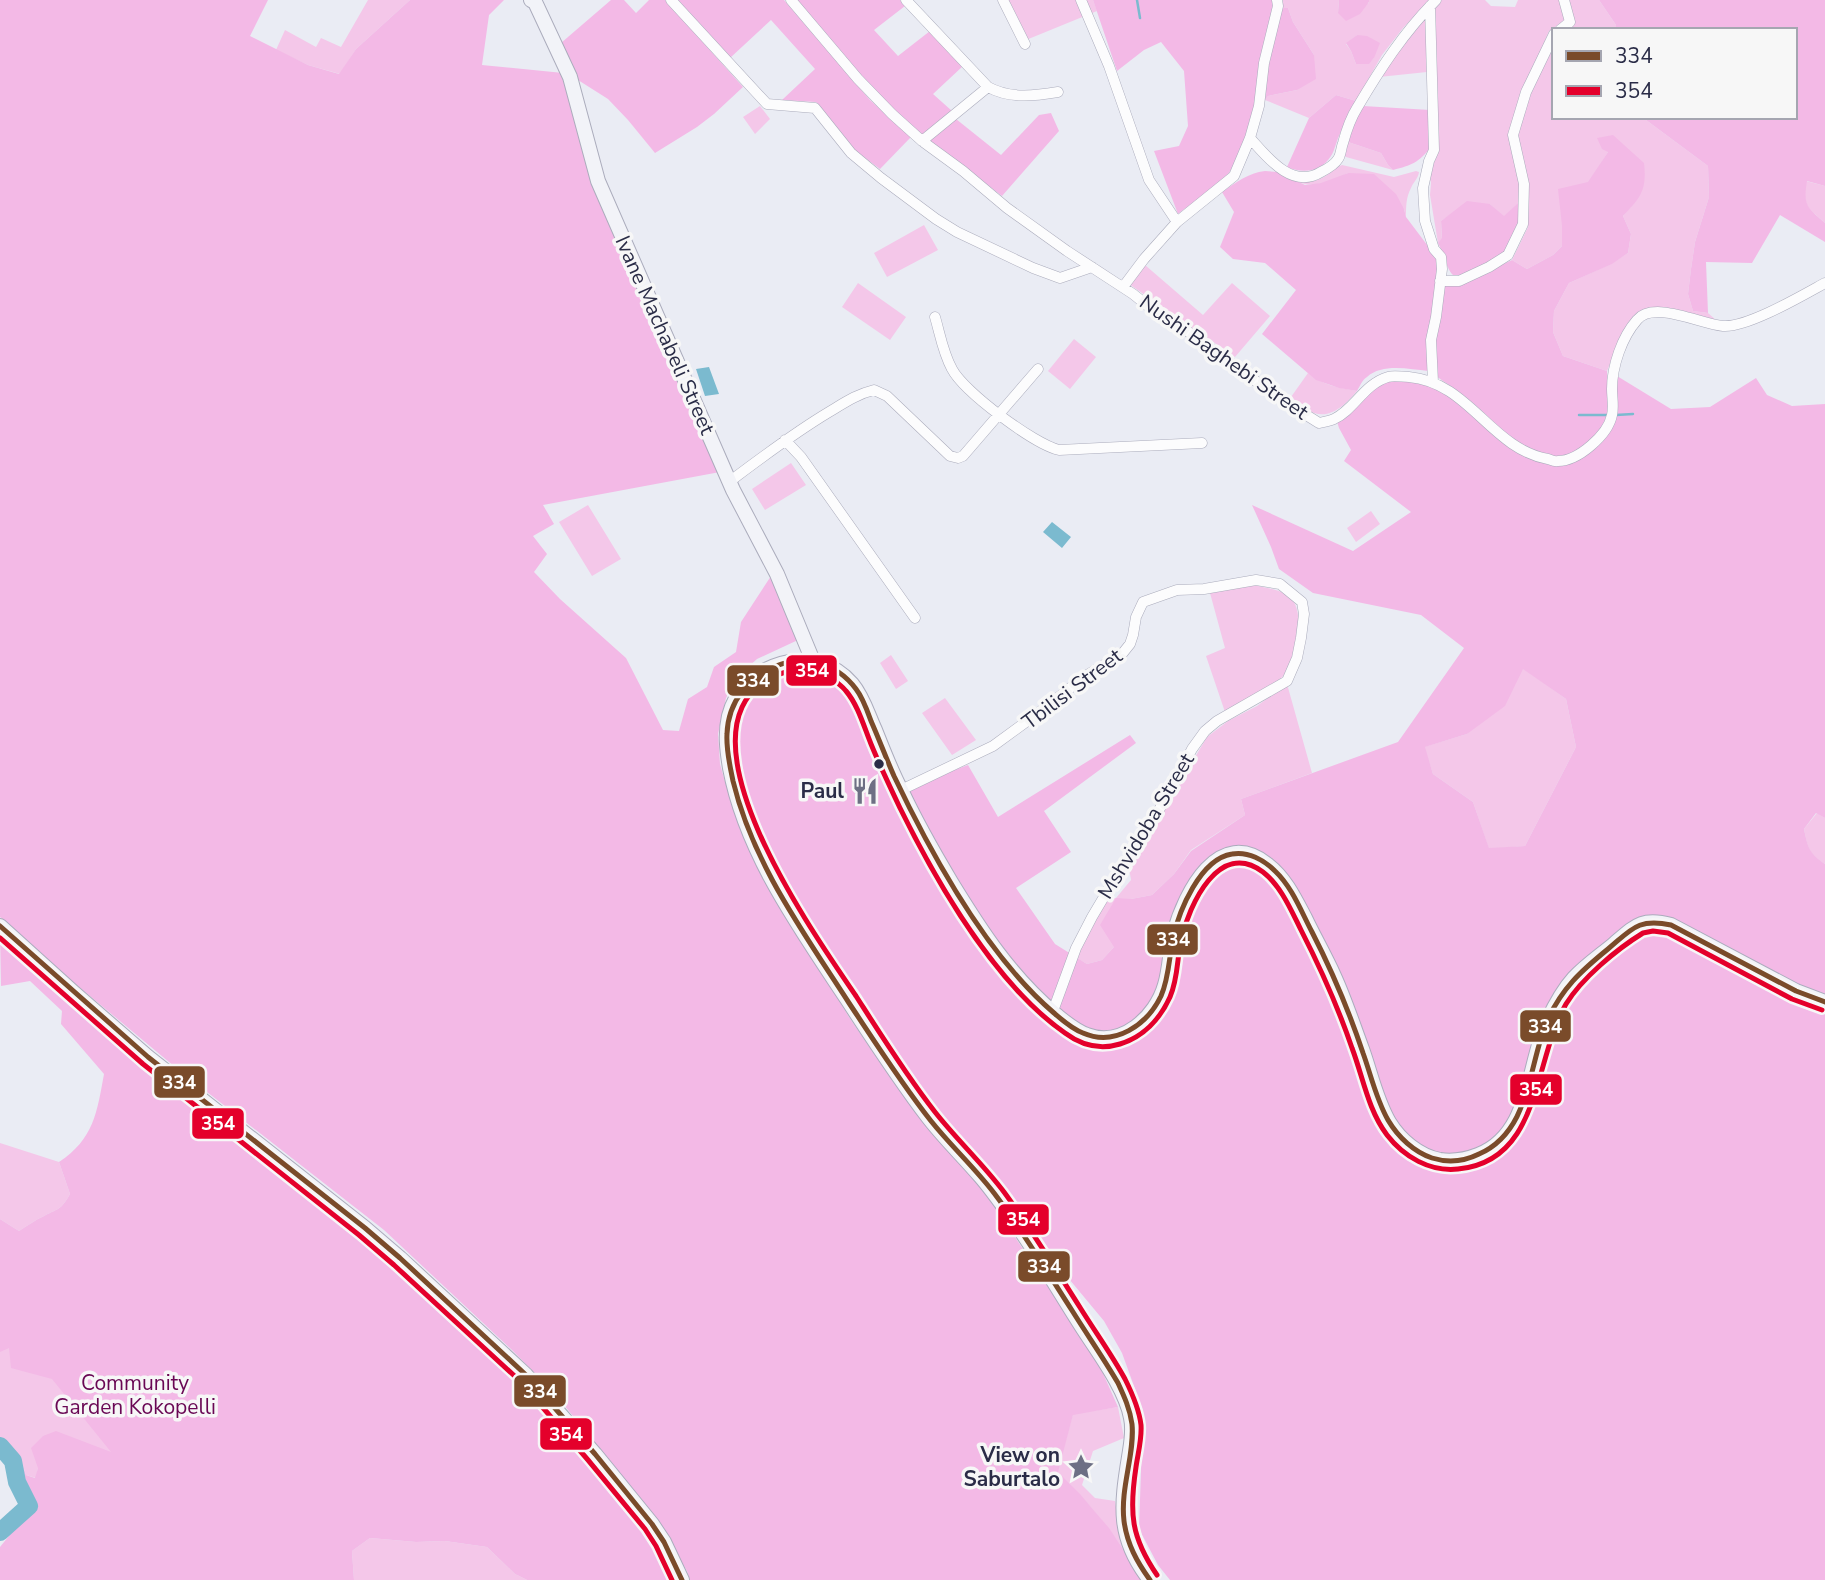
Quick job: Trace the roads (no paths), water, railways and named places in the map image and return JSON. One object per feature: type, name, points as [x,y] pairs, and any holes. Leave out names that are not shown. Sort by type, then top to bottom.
[{"type":"main road","name":"Ivane Machabeli Street","points":[[535,1],[570,77],[598,181],[729,482],[777,574],[813,661]]},
{"type":"main road","points":[[1150,1580],[1142,1570],[1124,1531],[1122,1502],[1132,1434],[1131,1416],[1124,1396],[1023,1234],[982,1178],[934,1125],[900,1080],[792,914],[764,864],[734,788],[726,728],[733,701],[763,671],[782,662],[813,661],[847,678],[859,694],[901,790],[933,852],[991,945],[1021,981],[1052,1011],[1078,1031],[1095,1039],[1119,1037],[1144,1021],[1158,1005],[1166,982],[1174,933],[1187,899],[1204,871],[1217,858],[1233,852],[1249,854],[1266,863],[1281,877],[1294,897],[1336,979],[1379,1100],[1392,1128],[1408,1145],[1425,1156],[1446,1161],[1466,1160],[1490,1150],[1514,1126],[1546,1025],[1571,981],[1644,922],[1652,919],[1671,925],[1796,990],[1825,1002]]},
{"type":"main road","points":[[0,926],[148,1056],[391,1251],[526,1374],[652,1524],[682,1580]]},
{"type":"street","points":[[671,0],[767,104],[815,108],[851,153],[936,219],[1003,254],[1060,278],[1092,267]]},
{"type":"street","name":"Nushi Baghebi Street","points":[[791,0],[858,79],[922,141],[1007,208],[1153,310],[1192,334],[1279,398],[1319,423],[1336,418],[1371,384],[1390,376],[1415,377],[1450,390],[1514,445],[1536,457],[1559,461],[1579,454],[1606,430],[1612,415],[1614,369],[1626,337],[1643,314],[1674,314],[1725,326],[1769,312],[1825,282]]},
{"type":"street","points":[[906,0],[988,86],[1000,94],[1037,95],[1058,92]]},
{"type":"street","points":[[1003,0],[1025,44]]},
{"type":"street","points":[[1081,0],[1109,66],[1149,180],[1177,222]]},
{"type":"street","points":[[1123,287],[1177,222],[1234,176],[1250,138],[1259,106],[1264,63],[1278,6],[1277,0]]},
{"type":"street","points":[[1562,28],[1570,22],[1564,0]]},
{"type":"street","points":[[1250,138],[1280,169],[1291,174],[1303,177],[1317,175],[1338,160],[1355,111],[1393,50],[1420,15],[1433,3]]},
{"type":"street","points":[[1433,3],[1434,150],[1426,169],[1423,188],[1431,242],[1441,257],[1442,268],[1432,340],[1433,382]]},
{"type":"street","points":[[1440,281],[1459,281],[1508,255],[1524,224],[1524,184],[1513,135],[1526,92],[1552,38]]},
{"type":"street","points":[[922,141],[988,86]]},
{"type":"street","points":[[935,317],[952,369],[965,386],[999,414],[1046,446],[1059,450],[1202,443]]},
{"type":"street","points":[[729,482],[807,425],[861,393],[874,390],[887,396],[950,456],[958,458],[972,447],[1038,369]]},
{"type":"street","points":[[785,440],[801,457],[915,618]]},
{"type":"street","name":"Tbilisi Street","points":[[901,790],[1000,741],[1084,677],[1122,654],[1130,644],[1136,617],[1143,602],[1177,590],[1204,589],[1256,580],[1280,584],[1302,602],[1304,614],[1301,638],[1297,658],[1287,681]]},
{"type":"street","name":"Mshvidoba Street","points":[[1052,1011],[1076,948],[1092,917],[1127,864],[1198,740],[1217,721],[1287,681]]},
{"type":"water","points":[[709,367],[719,394],[705,396],[696,369]]},
{"type":"water","points":[[1052,522],[1071,537],[1062,548],[1043,532]]},
{"type":"waterway","points":[[1137,0],[1140,18]]},
{"type":"waterway","points":[[1616,415],[1633,414]]},
{"type":"waterway","points":[[1579,415],[1609,415]]},
{"type":"waterway","points":[[0,1446],[13,1461],[17,1482],[29,1506],[0,1532]]},
{"type":"place","name":"Paul","points":[[865,791]]},
{"type":"place","name":"View on Saburtalo","points":[[1081,1467]]},
{"type":"park label","name":"Community Garden Kokopelli","points":[[135,1395]]}]
